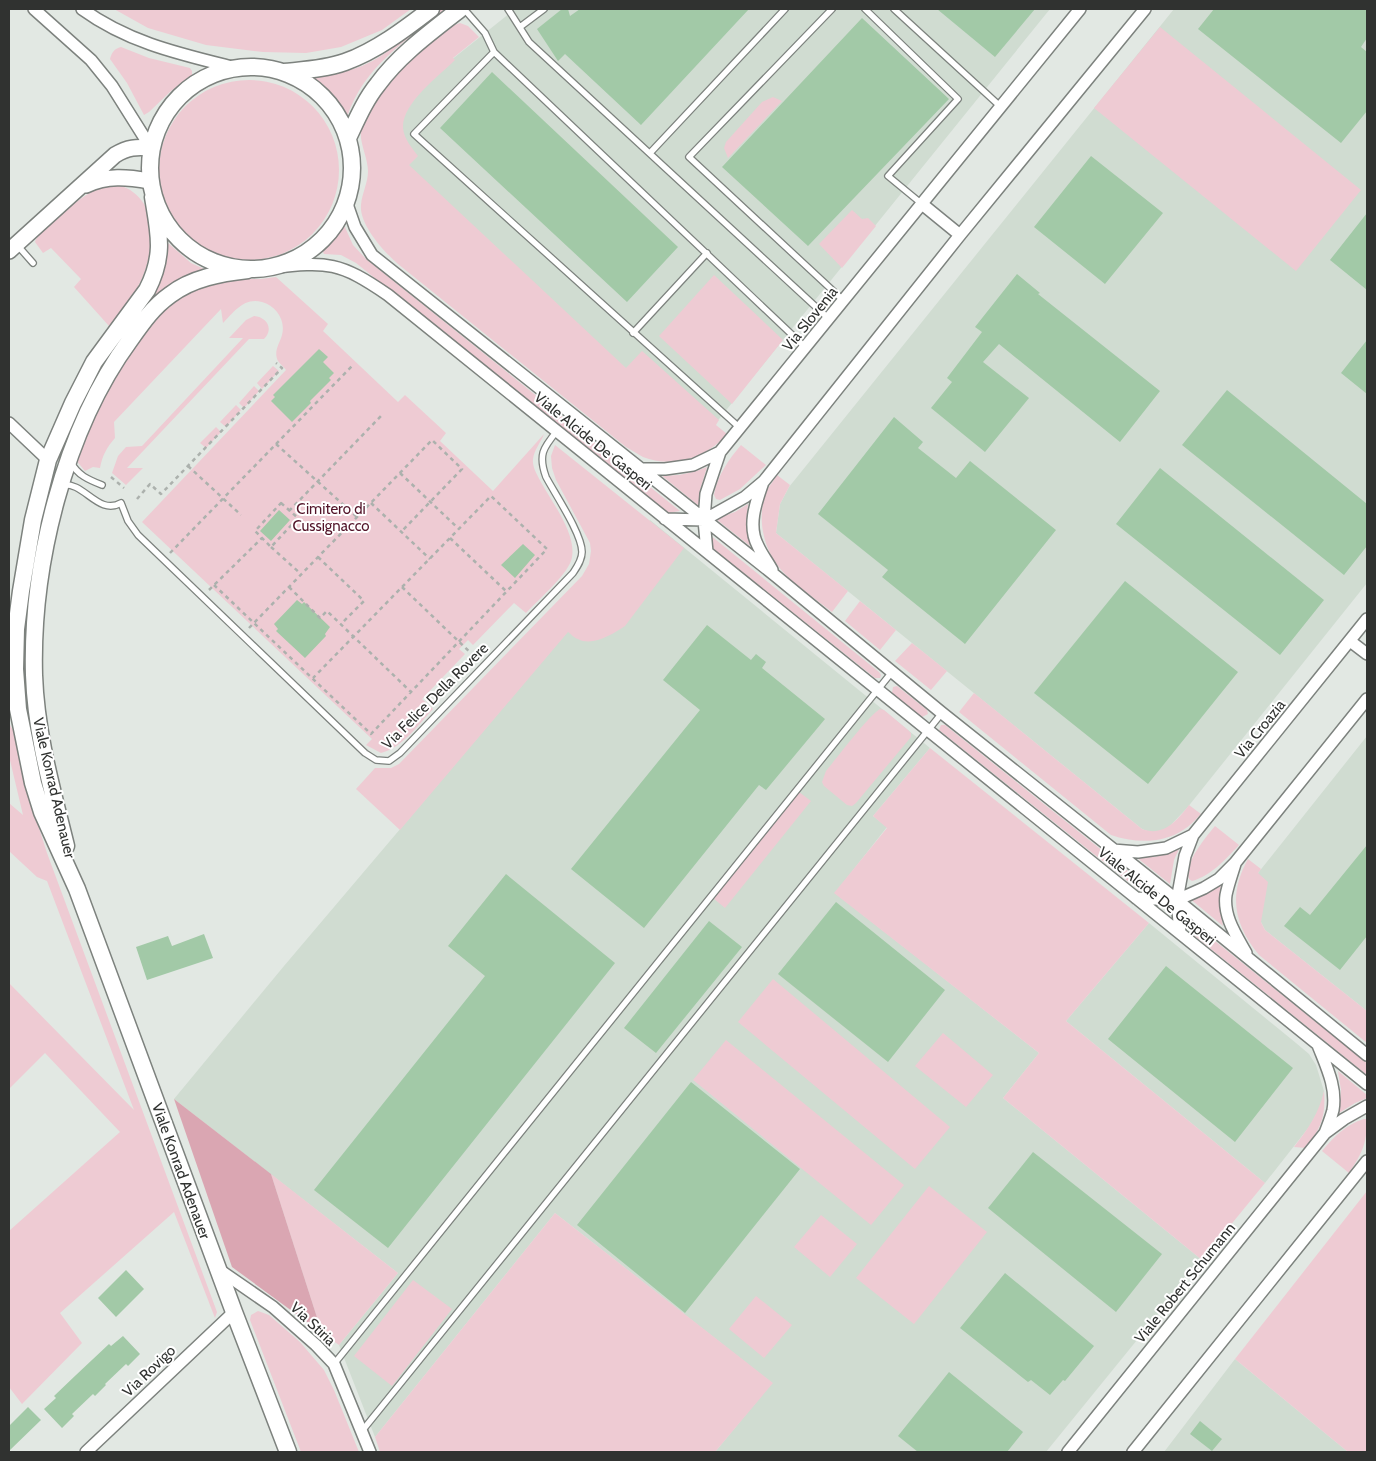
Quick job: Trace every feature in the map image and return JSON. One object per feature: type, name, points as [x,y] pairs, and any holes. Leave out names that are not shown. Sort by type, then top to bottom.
[{"type":"main road","points":[[284,72],[343,63],[363,55],[431,9]]},
{"type":"main road","points":[[348,138],[363,106],[395,63],[460,9]]},
{"type":"main road","name":"Viale Konrad Adenauer","points":[[284,72],[260,67],[236,68],[210,76],[193,85],[178,98],[166,113],[157,130],[151,148],[149,169],[160,243],[159,260],[148,290],[94,362],[73,403],[48,460],[33,520],[24,572],[16,629],[15,669],[18,709],[33,783],[42,812],[77,889],[288,1452]]},
{"type":"main road","points":[[152,189],[164,221],[180,242],[201,257],[226,267],[248,270],[270,268],[295,260],[317,246],[335,227],[347,204],[352,174],[352,160],[348,138],[340,118],[328,101],[312,87],[284,72]]},
{"type":"main road","name":"Viale Konrad Adenauer","points":[[77,889],[42,749],[36,713],[34,677],[35,615],[42,561],[55,504],[94,396],[116,358],[156,305],[185,285],[224,273],[248,270]]},
{"type":"street","points":[[34,9],[91,60],[112,86],[151,148]]},
{"type":"street","points":[[82,9],[134,39],[165,50],[236,68]]},
{"type":"street","name":"Via Slovenia","points":[[707,552],[704,520],[706,494],[720,452],[1080,9]]},
{"type":"street","points":[[665,519],[704,520],[746,496],[764,480],[960,235],[1145,9]]},
{"type":"street","points":[[12,247],[121,152],[135,146],[151,148]]},
{"type":"street","points":[[80,187],[104,178],[116,177],[152,189]]},
{"type":"street","name":"Viale Alcide De Gasperi","points":[[347,204],[355,227],[372,255],[777,577],[942,713],[1367,1055]]},
{"type":"street","points":[[922,204],[960,235]]},
{"type":"street","name":"Viale Alcide De Gasperi","points":[[270,268],[308,263],[327,264],[349,270],[388,295],[1367,1084]]},
{"type":"street","points":[[9,423],[48,460]]},
{"type":"street","name":"Via Slovenia","points":[[640,469],[665,469],[693,465],[720,452]]},
{"type":"street","points":[[764,480],[753,513],[754,529],[757,545],[777,577]]},
{"type":"street","name":"Via Croazia","points":[[1180,933],[1176,900],[1185,856],[1193,835],[1367,619]]},
{"type":"street","points":[[1350,641],[1367,654]]},
{"type":"street","points":[[1136,898],[1176,900],[1218,880],[1235,863],[1367,699]]},
{"type":"street","name":"Via Croazia","points":[[1113,850],[1138,852],[1166,848],[1193,835]]},
{"type":"street","points":[[1235,863],[1226,896],[1227,911],[1231,926],[1250,960]]},
{"type":"street","name":"Viale Robert Schumann","points":[[1318,1044],[1331,1078],[1334,1094],[1333,1110],[1325,1133]]},
{"type":"street","name":"Viale Robert Schumann","points":[[1068,1452],[1325,1133],[1344,1119],[1367,1106]]},
{"type":"street","points":[[1133,1452],[1367,1161]]},
{"type":"street","name":"Via Stiria","points":[[218,1269],[286,1318],[316,1344],[334,1364],[370,1452]]},
{"type":"street","name":"Via Rovigo","points":[[86,1452],[234,1312]]},
{"type":"lane","points":[[464,9],[485,33],[494,52],[806,348]]},
{"type":"lane","points":[[508,9],[529,42],[829,319]]},
{"type":"lane","points":[[520,27],[544,9]]},
{"type":"lane","points":[[650,153],[785,9]]},
{"type":"lane","points":[[832,9],[689,157],[844,301]]},
{"type":"lane","points":[[865,9],[958,99],[888,176],[922,204]]},
{"type":"lane","points":[[894,9],[1001,107]]},
{"type":"lane","points":[[494,52],[414,134],[740,428]]},
{"type":"lane","points":[[12,247],[33,262]]},
{"type":"lane","points":[[633,333],[706,253]]},
{"type":"lane","name":"Via Felice Della Rovere","points":[[62,485],[71,484],[103,505],[112,506],[120,503],[128,521],[138,535],[365,753],[376,760],[389,761],[400,753],[573,574],[580,563],[582,554],[579,538],[542,467],[543,451],[557,431]]},
{"type":"lane","points":[[70,460],[78,472],[102,485]]},
{"type":"lane","points":[[334,1364],[892,672]]},
{"type":"lane","points":[[362,1432],[942,713]]},
{"type":"path","points":[[136,499],[150,484],[161,494],[282,368],[276,363]]},
{"type":"path","points":[[172,550],[352,366]]},
{"type":"path","points":[[289,511],[381,416]]},
{"type":"path","points":[[251,626],[432,440],[462,468],[401,532]]},
{"type":"path","points":[[276,444],[357,517]]},
{"type":"path","points":[[188,466],[241,515]]},
{"type":"path","points":[[400,473],[459,529]]},
{"type":"path","points":[[112,477],[124,488]]},
{"type":"path","points":[[214,585],[371,734],[547,549],[492,496],[313,678]]},
{"type":"path","points":[[271,547],[298,518],[281,503],[255,531],[271,547],[301,574]]},
{"type":"path","points":[[370,503],[430,559]]},
{"type":"path","points":[[211,588],[262,538]]},
{"type":"path","points":[[450,538],[507,592]]},
{"type":"path","points":[[318,557],[364,601],[341,624]]},
{"type":"path","points":[[289,587],[320,618],[327,611],[411,692]]},
{"type":"path","points":[[402,587],[468,651]]},
{"type":"shaded area","points":[[515,9],[1050,9],[715,424],[378,213],[375,121]]},
{"type":"shaded area","points":[[1174,9],[1367,9],[1367,583],[1187,808],[1169,827],[1159,832],[1150,832],[1142,829],[776,533],[780,504],[789,487]]},
{"type":"shaded area","points":[[650,520],[930,748],[873,816],[887,827],[835,893],[1039,1053],[1003,1098],[1202,1260],[1046,1452],[715,1452],[772,1383],[555,1213],[375,1437],[339,1345],[398,1273],[174,1099],[284,966],[568,631]]},
{"type":"shaded area","points":[[1367,736],[1367,1011],[1265,930],[1261,922],[1258,873]]},
{"type":"shaded area","points":[[1149,923],[1309,1054],[1316,1065],[1324,1091],[1321,1106],[1309,1127],[1265,1183],[1066,1021]]},
{"type":"shaded area","points":[[174,1099],[271,1174],[322,1333],[232,1267]]},
{"type":"shaded area","points":[[1235,1359],[1348,1452],[1164,1452]]},
{"type":"green space","points":[[114,9],[411,9],[382,30],[341,47],[306,53],[263,52],[206,45],[148,28]]},
{"type":"green space","points":[[441,9],[445,9],[401,44],[375,69],[354,99],[347,117],[332,98],[308,76],[349,70],[372,61],[403,40]]},
{"type":"green space","points":[[460,23],[468,26],[479,37],[453,58],[455,60],[422,91],[408,109],[403,128],[405,136],[418,156],[409,165],[626,368],[642,351],[719,420],[716,425],[727,434],[700,455],[689,459],[666,462],[643,457],[626,447],[398,264],[368,229],[361,212],[368,171],[361,135],[365,118],[379,94],[418,53],[452,26]]},
{"type":"green space","points":[[1160,27],[1361,190],[1296,271],[1094,108]]},
{"type":"green space","points":[[121,47],[149,58],[190,68],[192,75],[144,115],[127,83],[110,59],[114,51]]},
{"type":"green space","points":[[258,80],[284,86],[313,106],[333,135],[338,152],[338,188],[333,205],[313,234],[284,254],[267,259],[240,260],[214,254],[206,250],[179,227],[165,205],[160,188],[159,161],[165,135],[169,127],[192,100],[214,86],[231,81]]},
{"type":"green space","points":[[773,97],[782,101],[728,158],[724,148],[726,142],[762,102]]},
{"type":"green space","points":[[118,185],[133,192],[144,203],[149,217],[151,233],[150,250],[140,282],[130,299],[109,326],[74,287],[81,279],[51,248],[43,253],[35,242],[52,222],[89,193],[106,186]]},
{"type":"green space","points":[[852,210],[862,219],[868,218],[876,226],[842,268],[819,244]]},
{"type":"green space","points":[[344,225],[353,245],[366,259],[680,511],[668,513],[356,263],[341,255],[324,254],[323,252]]},
{"type":"green space","points":[[168,243],[191,263],[204,269],[178,280],[155,296],[151,293]]},
{"type":"green space","points":[[714,275],[783,340],[732,404],[659,336]]},
{"type":"green space","name":"Cimitero di Cussignacco","points":[[276,277],[328,324],[323,331],[398,402],[405,395],[446,433],[440,441],[493,491],[544,434],[535,452],[533,466],[564,521],[571,542],[573,552],[571,561],[557,581],[526,613],[514,603],[473,645],[468,640],[459,649],[465,654],[422,699],[433,709],[403,741],[381,753],[366,745],[372,739],[142,522],[286,370],[277,357],[283,324],[276,310],[262,302],[250,302],[240,306],[223,323],[221,309],[114,422],[115,438],[105,452],[100,468],[93,467],[85,471],[75,459],[118,368],[156,315],[184,292],[226,279]]},
{"type":"green space","points":[[254,316],[266,321],[268,324],[269,328],[264,339],[249,339],[127,468],[143,468],[126,485],[112,473],[118,456],[126,447],[142,446],[243,338],[229,338],[246,320]]},
{"type":"green space","points":[[273,366],[279,371],[262,389],[257,383]]},
{"type":"green space","points":[[254,386],[259,391],[244,408],[239,403]]},
{"type":"green space","points":[[236,405],[241,410],[226,427],[220,422]]},
{"type":"green space","points":[[216,427],[221,432],[206,448],[200,443]]},
{"type":"green space","points":[[555,445],[684,548],[625,626],[615,633],[596,641],[584,641],[568,632],[400,830],[356,789],[375,768],[391,768],[399,764],[582,576],[589,564],[590,543],[556,480],[552,468],[551,456]]},
{"type":"green space","points":[[741,445],[766,465],[740,489],[720,500],[716,499],[714,495],[721,475]]},
{"type":"green space","points":[[707,467],[700,490],[699,506],[661,475],[684,474]]},
{"type":"green space","points":[[777,475],[790,485],[780,504],[776,533],[848,591],[832,612],[788,577],[770,554],[763,532],[762,510],[768,488]]},
{"type":"green space","points":[[748,504],[746,524],[750,546],[716,519],[735,512]]},
{"type":"green space","points":[[710,535],[879,672],[880,678],[875,678],[712,548]]},
{"type":"green space","points":[[860,601],[896,630],[880,650],[845,621]]},
{"type":"green space","points":[[912,643],[947,671],[931,690],[895,661]]},
{"type":"green space","points":[[897,686],[927,710],[928,714],[922,717],[892,693],[893,687]]},
{"type":"green space","points":[[974,693],[1142,829],[1157,831],[1169,826],[1180,817],[1189,805],[1201,814],[1186,828],[1166,838],[1138,841],[1111,835],[959,712]]},
{"type":"green space","points":[[880,709],[884,710],[908,730],[911,733],[911,737],[856,803],[852,806],[847,805],[824,786],[822,782],[826,771],[861,728]]},
{"type":"green space","points":[[9,723],[16,736],[33,809],[47,853],[217,1312],[215,1318],[174,1212],[60,1313],[82,1343],[22,1404],[9,1387],[9,1231],[120,1132],[45,1053],[9,1089],[9,983],[134,1110],[47,881],[37,877],[9,851],[9,803],[23,815],[9,756]]},
{"type":"green space","points":[[941,725],[945,725],[1153,891],[1140,891],[939,730]]},
{"type":"green space","points":[[930,748],[1149,923],[1066,1021],[1265,1183],[1202,1260],[1003,1098],[1039,1053],[834,893],[887,828],[873,816]]},
{"type":"green space","points":[[799,792],[811,801],[725,908],[713,898]]},
{"type":"green space","points":[[1215,826],[1239,845],[1212,871],[1192,881],[1189,879],[1189,866],[1201,844]]},
{"type":"green space","points":[[1179,849],[1174,860],[1170,884],[1136,857],[1155,857]]},
{"type":"green space","points":[[1248,859],[1261,869],[1258,873],[1268,882],[1261,922],[1265,930],[1367,1011],[1367,1043],[1259,955],[1251,944],[1239,921],[1236,897],[1242,872]]},
{"type":"green space","points":[[1221,882],[1219,904],[1223,926],[1189,898],[1203,895]]},
{"type":"green space","points":[[1185,917],[1367,1063],[1367,1075],[1191,933],[1186,925]]},
{"type":"green space","points":[[773,979],[950,1127],[915,1169],[738,1022]]},
{"type":"green space","points":[[943,1033],[993,1075],[966,1107],[915,1066]]},
{"type":"green space","points":[[726,1040],[904,1185],[871,1225],[693,1080]]},
{"type":"green space","points":[[1338,1071],[1367,1095],[1367,1098],[1339,1113],[1341,1090]]},
{"type":"green space","points":[[1324,1091],[1323,1115],[1315,1134],[1306,1148],[1294,1147],[1312,1120]]},
{"type":"green space","points":[[1367,1119],[1365,1142],[1349,1173],[1322,1151],[1346,1128]]},
{"type":"green space","points":[[271,1174],[398,1273],[339,1345],[322,1333]]},
{"type":"green space","points":[[929,1186],[987,1232],[914,1324],[856,1278]]},
{"type":"green space","points":[[1367,1191],[1367,1452],[1348,1452],[1235,1359]]},
{"type":"green space","points":[[555,1213],[773,1383],[715,1452],[380,1452],[375,1437]]},
{"type":"green space","points":[[821,1215],[857,1244],[830,1277],[794,1247]]},
{"type":"green space","points":[[413,1280],[452,1309],[392,1386],[354,1356]]},
{"type":"green space","points":[[756,1296],[792,1325],[764,1358],[729,1329]]},
{"type":"green space","points":[[258,1311],[269,1315],[300,1342],[324,1370],[359,1452],[301,1452],[250,1320],[251,1315]]},
{"type":"building","points":[[562,9],[568,9],[570,16],[580,9],[749,9],[641,125],[565,54],[558,61],[537,29]]},
{"type":"building","points":[[937,9],[1035,9],[995,57]]},
{"type":"building","points":[[1214,9],[1367,9],[1367,38],[1361,47],[1367,52],[1367,111],[1341,143],[1198,29]]},
{"type":"building","points":[[862,18],[949,99],[808,246],[722,167]]},
{"type":"building","points":[[492,72],[678,247],[627,302],[440,128]]},
{"type":"building","points":[[1091,156],[1163,213],[1105,284],[1034,227]]},
{"type":"building","points":[[1367,213],[1367,290],[1330,260]]},
{"type":"building","points":[[1017,274],[1040,293],[1038,294],[1160,391],[1120,442],[999,344],[983,362],[1029,398],[985,452],[931,408],[952,382],[947,378],[982,332],[975,327]]},
{"type":"building","points":[[1367,340],[1367,394],[1341,373]]},
{"type":"building","points":[[319,349],[328,357],[323,362],[334,373],[329,378],[331,380],[292,422],[271,401],[275,397],[273,395]]},
{"type":"building","points":[[1227,390],[1367,504],[1367,546],[1344,575],[1182,445]]},
{"type":"building","points":[[894,417],[923,442],[918,448],[956,478],[970,461],[1056,530],[965,644],[882,577],[888,570],[818,514]]},
{"type":"building","points":[[1160,468],[1324,600],[1280,655],[1116,524]]},
{"type":"building","points":[[279,510],[290,520],[271,541],[260,531]]},
{"type":"building","points":[[523,544],[535,555],[515,578],[501,565]]},
{"type":"building","points":[[1125,581],[1238,672],[1148,784],[1034,693]]},
{"type":"building","points":[[297,600],[302,604],[304,602],[330,627],[325,634],[326,636],[305,658],[276,631],[278,629],[274,624]]},
{"type":"building","points":[[707,625],[751,660],[756,654],[766,662],[762,668],[825,719],[766,790],[759,785],[644,928],[571,869],[700,710],[663,680]]},
{"type":"building","points":[[1367,845],[1367,936],[1340,970],[1284,926],[1300,907],[1310,915]]},
{"type":"building","points":[[506,874],[615,963],[388,1248],[314,1190],[485,976],[448,946]]},
{"type":"building","points":[[836,902],[945,990],[888,1062],[778,974]]},
{"type":"building","points":[[709,921],[742,947],[656,1053],[624,1028]]},
{"type":"building","points":[[204,934],[213,958],[147,980],[136,947],[168,936],[172,946]]},
{"type":"building","points":[[1166,966],[1293,1068],[1235,1142],[1108,1039]]},
{"type":"building","points":[[691,1082],[800,1169],[685,1313],[577,1225]]},
{"type":"building","points":[[1033,1152],[1162,1254],[1116,1312],[988,1208]]},
{"type":"building","points":[[126,1270],[144,1289],[116,1317],[98,1298]]},
{"type":"building","points":[[1005,1273],[1094,1346],[1065,1381],[1063,1380],[1050,1395],[1031,1380],[1028,1382],[960,1328]]},
{"type":"building","points":[[123,1336],[140,1354],[128,1366],[126,1364],[95,1396],[93,1394],[72,1414],[74,1416],[62,1428],[44,1409],[56,1398],[54,1396],[109,1344],[111,1346]]},
{"type":"building","points":[[949,1372],[1023,1432],[1007,1452],[918,1452],[898,1436]]},
{"type":"building","points":[[28,1407],[41,1420],[9,1451],[9,1426]]},
{"type":"building","points":[[1200,1421],[1222,1439],[1212,1451],[1190,1434]]}]
